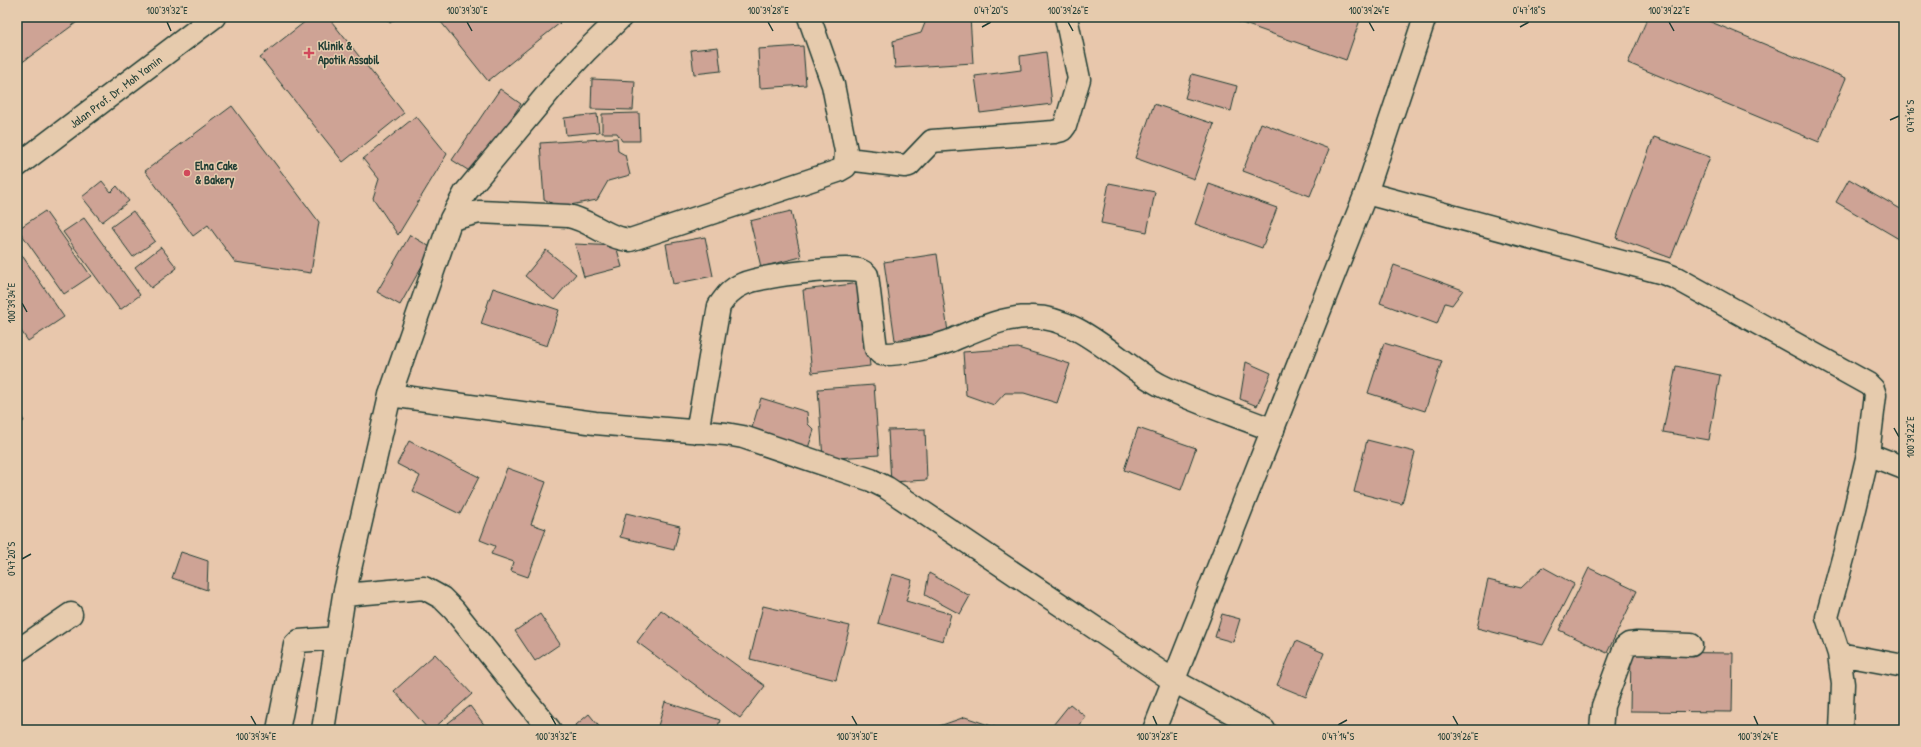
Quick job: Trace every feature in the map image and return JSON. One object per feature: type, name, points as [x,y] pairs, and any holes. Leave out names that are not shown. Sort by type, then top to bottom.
[{"type":"street","name":"Jalan Prof. Dr. Moh Yamin","points":[[17,166],[214,17]]},
{"type":"street","points":[[323,730],[344,594],[390,396],[451,219],[465,193],[558,80],[621,17]]},
{"type":"street","points":[[451,219],[479,212],[568,216],[577,218],[608,235],[620,239],[630,240],[831,175],[845,167],[847,159],[833,85],[809,17]]},
{"type":"street","points":[[847,159],[905,166],[909,165],[932,141],[1054,132],[1062,130],[1065,126],[1078,88],[1079,79],[1066,17]]},
{"type":"street","points":[[1154,730],[1366,192],[1425,17]]},
{"type":"street","points":[[1366,192],[1663,273],[1676,278],[1868,384],[1873,389],[1875,395],[1868,454],[1845,551],[1827,617],[1839,654],[1843,684],[1841,730]]},
{"type":"street","points":[[697,432],[719,306],[727,294],[734,288],[753,280],[838,270],[860,270],[867,275],[876,349],[881,354],[892,354],[947,341],[990,324],[1028,316],[1038,316],[1074,328],[1159,384],[1272,430]]},
{"type":"street","points":[[390,396],[595,423],[697,432],[743,438],[871,480],[887,488],[1174,681],[1264,730]]},
{"type":"street","points":[[1868,454],[1904,468]]},
{"type":"street","points":[[344,594],[424,588],[442,598],[454,610],[550,730]]},
{"type":"street","points":[[17,651],[71,614]]},
{"type":"street","points":[[278,730],[295,645],[299,641],[338,638]]},
{"type":"street","points":[[1601,730],[1603,706],[1625,647],[1629,644],[1637,643],[1691,645]]},
{"type":"street","points":[[1839,654],[1904,666]]},
{"type":"building","points":[[17,17],[84,17],[17,66]]},
{"type":"building","points":[[311,17],[328,17],[404,113],[343,162],[260,57]]},
{"type":"building","points":[[385,17],[398,17],[390,23]]},
{"type":"building","points":[[437,17],[555,17],[560,23],[488,81]]},
{"type":"building","points":[[970,17],[973,63],[895,68],[893,41],[921,33],[927,18]]},
{"type":"building","points":[[1225,17],[1361,17],[1346,60]]},
{"type":"building","points":[[1648,17],[1699,17],[1846,78],[1819,142],[1628,63]]},
{"type":"building","points":[[803,46],[806,85],[760,88],[758,49]]},
{"type":"building","points":[[718,47],[721,71],[694,74],[691,50]]},
{"type":"building","points":[[1046,52],[1052,104],[980,113],[975,76],[1021,70],[1020,56]]},
{"type":"building","points":[[1192,74],[1237,86],[1231,111],[1185,98]]},
{"type":"building","points":[[592,79],[635,81],[633,110],[591,109]]},
{"type":"building","points":[[500,89],[521,104],[474,174],[452,160]]},
{"type":"building","points":[[1154,104],[1214,124],[1194,179],[1135,158]]},
{"type":"building","points":[[232,106],[319,222],[311,273],[235,262],[208,225],[193,236],[145,171]]},
{"type":"building","points":[[639,113],[640,141],[622,141],[617,133],[602,133],[602,114]]},
{"type":"building","points":[[597,114],[599,132],[566,135],[564,118]]},
{"type":"building","points":[[416,116],[447,154],[398,235],[373,198],[379,179],[363,159]]},
{"type":"building","points":[[1261,123],[1329,149],[1310,196],[1243,171]]},
{"type":"building","points":[[1654,137],[1710,157],[1671,258],[1616,238]]},
{"type":"building","points":[[617,138],[618,151],[625,155],[630,175],[608,181],[597,200],[559,207],[544,199],[540,143]]},
{"type":"building","points":[[1849,179],[1904,211],[1904,242],[1836,202]]},
{"type":"building","points":[[102,181],[111,192],[117,186],[129,201],[102,222],[82,197]]},
{"type":"building","points":[[1109,183],[1155,192],[1147,232],[1101,223]]},
{"type":"building","points":[[1209,184],[1277,208],[1262,248],[1195,224]]},
{"type":"building","points":[[45,211],[91,276],[64,294],[18,229]]},
{"type":"building","points":[[133,211],[155,241],[133,257],[111,227]]},
{"type":"building","points":[[791,211],[801,257],[761,267],[750,221]]},
{"type":"building","points":[[84,218],[140,295],[120,310],[63,232]]},
{"type":"building","points":[[410,235],[432,248],[400,305],[377,292]]},
{"type":"building","points":[[705,237],[713,276],[673,284],[666,244]]},
{"type":"building","points":[[575,244],[616,246],[622,267],[584,277]]},
{"type":"building","points":[[161,247],[177,268],[151,288],[135,267]]},
{"type":"building","points":[[17,248],[64,317],[28,341],[17,325]]},
{"type":"building","points":[[546,250],[576,274],[554,300],[525,276]]},
{"type":"building","points":[[937,254],[948,332],[895,340],[884,262]]},
{"type":"building","points":[[1394,265],[1463,290],[1452,305],[1445,303],[1437,324],[1380,303]]},
{"type":"building","points":[[861,283],[870,366],[812,373],[803,290]]},
{"type":"building","points":[[493,288],[559,310],[547,346],[481,324]]},
{"type":"building","points":[[1384,343],[1442,361],[1425,411],[1368,393]]},
{"type":"building","points":[[1018,348],[1070,364],[1057,403],[1024,393],[1005,393],[994,405],[966,395],[963,352]]},
{"type":"building","points":[[1246,362],[1271,373],[1257,406],[1240,399]]},
{"type":"building","points":[[1676,366],[1720,375],[1709,440],[1663,432]]},
{"type":"building","points":[[874,385],[879,455],[823,459],[818,389]]},
{"type":"building","points":[[761,398],[807,412],[808,424],[814,430],[808,448],[751,431]]},
{"type":"building","points":[[17,409],[24,421],[17,425]]},
{"type":"building","points":[[1138,428],[1196,448],[1181,490],[1124,470]]},
{"type":"building","points":[[925,429],[927,480],[891,482],[888,430]]},
{"type":"building","points":[[1367,440],[1415,452],[1402,504],[1354,492]]},
{"type":"building","points":[[409,441],[479,477],[460,514],[413,491],[420,476],[397,464]]},
{"type":"building","points":[[507,468],[546,482],[531,524],[546,529],[528,577],[511,571],[514,562],[491,554],[495,546],[480,540]]},
{"type":"building","points":[[626,513],[680,526],[674,550],[620,537]]},
{"type":"building","points":[[181,552],[208,561],[207,590],[172,578]]},
{"type":"building","points":[[1543,567],[1574,584],[1543,645],[1477,628],[1488,580],[1521,588]]},
{"type":"building","points":[[1589,568],[1637,591],[1607,653],[1559,630]]},
{"type":"building","points":[[929,573],[970,596],[960,614],[925,595]]},
{"type":"building","points":[[892,574],[912,580],[906,601],[951,614],[943,641],[878,623]]},
{"type":"building","points":[[763,606],[850,626],[836,680],[750,659]]},
{"type":"building","points":[[661,610],[765,686],[740,718],[637,642]]},
{"type":"building","points":[[540,614],[560,644],[535,661],[515,631]]},
{"type":"building","points":[[1222,614],[1240,619],[1233,642],[1215,637]]},
{"type":"building","points":[[1296,641],[1324,653],[1306,697],[1277,685]]},
{"type":"building","points":[[1631,652],[1733,653],[1732,712],[1630,711]]},
{"type":"building","points":[[435,654],[472,694],[432,730],[429,730],[394,691]]},
{"type":"building","points":[[665,702],[720,720],[717,730],[670,730],[658,726]]},
{"type":"building","points":[[1070,704],[1086,717],[1076,730],[1049,730]]},
{"type":"building","points":[[470,706],[486,727],[482,730],[439,730]]},
{"type":"building","points":[[589,714],[602,730],[570,730]]},
{"type":"building","points":[[965,717],[1003,730],[928,730]]},
{"type":"place","name":"Klinik & Apotik Assabil","points":[[309,53]]},
{"type":"place","name":"Elna Cake & Bakery","points":[[187,173]]}]
